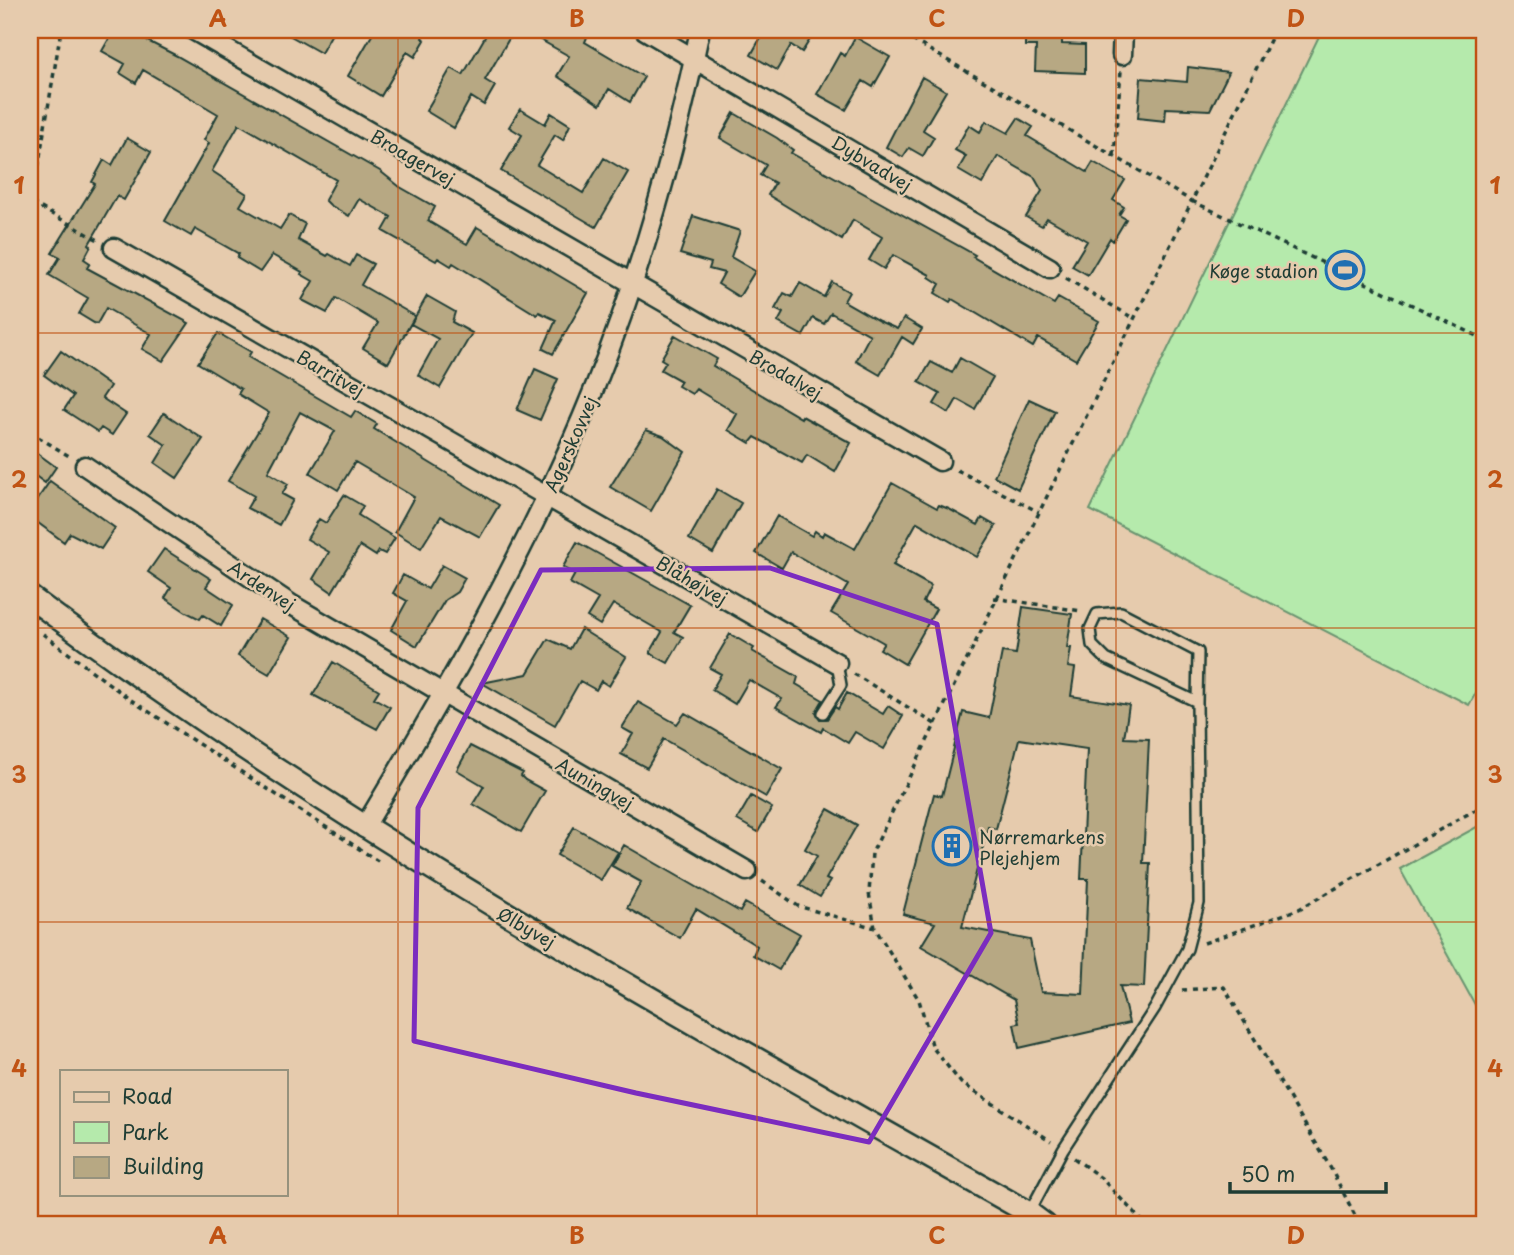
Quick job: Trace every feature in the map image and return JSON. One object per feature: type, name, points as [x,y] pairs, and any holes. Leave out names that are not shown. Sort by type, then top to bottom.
[{"type":"street","name":"Broagervej","points":[[193,30],[633,285]]},
{"type":"street","name":"Dybvadvej","points":[[645,30],[1050,268]]},
{"type":"street","name":"Agerskovvej","points":[[364,828],[444,695],[547,497],[596,384],[633,285],[670,164],[700,30]]},
{"type":"street","points":[[1122,55],[1123,30]]},
{"type":"street","name":"Barritvej","points":[[114,248],[547,497]]},
{"type":"street","name":"Brodalvej","points":[[633,285],[940,461]]},
{"type":"street","name":"Ardenvej","points":[[85,466],[292,605],[444,695]]},
{"type":"street","name":"Blåhøjvej","points":[[547,497],[837,663]]},
{"type":"street","name":"Ølbyvej","points":[[30,597],[128,670],[364,828],[509,917],[1037,1219]]},
{"type":"street","name":"Auningvej","points":[[444,695],[747,871]]},
{"type":"lane","points":[[1037,1219],[1063,1149],[1164,991],[1187,949],[1199,903],[1198,652],[1121,612],[1097,614],[1090,629],[1092,645],[1106,659],[1197,702]]},
{"type":"lane","points":[[824,713],[841,685],[837,663]]},
{"type":"path","points":[[30,216],[61,30]]},
{"type":"path","points":[[895,30],[1192,201],[1484,339]]},
{"type":"path","points":[[1146,1225],[1101,1178],[1063,1149],[961,1083],[933,1048],[919,1000],[876,928],[869,893],[872,853],[994,598],[1039,512],[1275,30]]},
{"type":"path","points":[[1114,156],[1122,55]]},
{"type":"path","points":[[30,167],[38,171]]},
{"type":"path","points":[[32,203],[114,248]]},
{"type":"path","points":[[1050,268],[1133,318]]},
{"type":"path","points":[[30,432],[85,466]]},
{"type":"path","points":[[940,461],[1039,512]]},
{"type":"path","points":[[994,598],[1097,614]]},
{"type":"path","points":[[837,663],[935,724]]},
{"type":"path","points":[[1187,949],[1299,909],[1484,805]]},
{"type":"path","points":[[747,871],[798,906],[876,928]]},
{"type":"path","points":[[1164,991],[1224,987],[1330,1167],[1360,1225]]},
{"type":"highlighted area","points":[[770,568],[937,624],[991,933],[869,1142],[636,1093],[414,1041],[418,808],[541,570]]},
{"type":"green space","name":"Køge stadion","points":[[1322,30],[1484,30],[1484,679],[1469,705],[1090,510]]},
{"type":"green space","points":[[1484,823],[1484,1021],[1400,869]]},
{"type":"building","points":[[114,30],[126,30],[177,56],[380,171],[400,187],[435,207],[428,221],[467,244],[477,227],[588,293],[553,354],[543,349],[556,320],[539,312],[537,315],[453,263],[451,266],[438,258],[436,261],[383,231],[391,217],[359,199],[349,216],[330,205],[325,200],[336,180],[239,124],[212,171],[247,194],[240,206],[280,229],[289,215],[305,224],[298,240],[350,266],[356,255],[373,264],[361,285],[415,316],[388,363],[363,348],[378,323],[336,298],[327,313],[302,300],[313,281],[301,274],[302,272],[272,255],[260,272],[237,258],[239,254],[195,229],[191,236],[165,221],[209,143],[204,140],[218,114],[143,70],[136,83],[120,73],[125,64],[102,51]]},
{"type":"building","points":[[280,30],[334,30],[321,53]]},
{"type":"building","points":[[375,30],[426,30],[422,38],[425,40],[415,57],[407,52],[381,96],[348,76]]},
{"type":"building","points":[[489,30],[514,30],[485,80],[495,86],[484,105],[471,97],[454,128],[426,111],[451,68],[463,75]]},
{"type":"building","points":[[523,30],[590,30],[585,42],[644,77],[630,102],[609,89],[600,105],[557,76],[569,56]]},
{"type":"building","points":[[765,30],[816,30],[802,52],[791,45],[777,70],[751,55]]},
{"type":"building","points":[[1025,30],[1062,30],[1062,44],[1085,45],[1085,73],[1035,71],[1036,46],[1025,46]]},
{"type":"building","points":[[855,37],[890,57],[873,87],[863,81],[846,110],[817,94],[840,53],[845,56]]},
{"type":"building","points":[[1188,67],[1229,72],[1210,110],[1166,108],[1165,121],[1138,118],[1141,78],[1187,82]]},
{"type":"building","points":[[922,77],[946,91],[923,130],[934,137],[923,156],[909,148],[903,157],[886,147]]},
{"type":"building","points":[[520,109],[545,124],[551,113],[570,125],[563,140],[555,135],[537,165],[583,193],[604,158],[628,172],[596,227],[501,171],[522,135],[509,127]]},
{"type":"building","points":[[734,113],[777,138],[793,150],[791,153],[975,255],[973,257],[1054,304],[1058,298],[1099,321],[1076,360],[1038,338],[1033,347],[952,299],[950,302],[935,293],[940,284],[929,277],[930,275],[893,255],[884,269],[869,260],[882,237],[853,220],[842,240],[768,195],[775,183],[760,175],[766,165],[720,138]]},
{"type":"building","points":[[1018,118],[1033,127],[1027,136],[1087,172],[1093,162],[1125,180],[1113,200],[1124,207],[1119,215],[1126,219],[1113,241],[1110,238],[1088,275],[1072,266],[1087,241],[1047,218],[1042,226],[1026,217],[1042,191],[1034,177],[998,156],[982,184],[958,170],[966,156],[955,150],[969,125],[980,132],[986,121],[1008,133]]},
{"type":"building","points":[[127,138],[151,152],[124,200],[117,196],[89,244],[91,246],[84,259],[90,263],[87,268],[189,323],[163,361],[142,349],[151,334],[106,308],[97,324],[94,323],[79,314],[88,298],[49,275],[60,257],[52,253],[95,184],[92,182],[104,160],[112,165]]},
{"type":"building","points":[[693,216],[740,231],[731,257],[755,271],[739,297],[718,284],[724,273],[709,269],[711,263],[680,254]]},
{"type":"building","points":[[832,282],[849,292],[844,301],[879,321],[897,329],[904,318],[922,329],[913,344],[902,337],[880,375],[856,361],[870,335],[831,313],[824,324],[813,318],[803,336],[778,322],[783,313],[775,309],[784,293],[792,297],[800,283],[824,297]]},
{"type":"building","points":[[427,296],[455,312],[452,322],[472,333],[440,388],[418,375],[438,339],[411,324]]},
{"type":"building","points":[[218,333],[251,352],[248,357],[351,417],[355,411],[377,424],[374,429],[499,505],[480,537],[441,516],[421,548],[395,532],[414,497],[355,462],[338,490],[310,473],[335,431],[300,412],[268,472],[288,484],[282,494],[293,500],[279,525],[247,508],[254,496],[228,481],[269,413],[238,394],[241,389],[198,363]]},
{"type":"building","points":[[675,335],[717,359],[713,366],[801,418],[802,416],[851,443],[835,472],[807,455],[802,463],[755,437],[750,443],[728,430],[737,414],[696,389],[692,394],[678,386],[681,381],[661,370],[666,362],[661,359]]},
{"type":"building","points":[[61,351],[110,386],[102,398],[126,414],[112,435],[101,428],[98,432],[64,410],[73,396],[44,375]]},
{"type":"building","points":[[960,358],[993,377],[975,409],[957,399],[949,413],[934,404],[940,394],[919,382],[931,362],[952,373]]},
{"type":"building","points":[[535,369],[558,379],[540,420],[517,410]]},
{"type":"building","points":[[1029,399],[1055,411],[1018,489],[994,476]]},
{"type":"building","points":[[164,413],[203,439],[177,478],[155,463],[166,445],[150,434]]},
{"type":"building","points":[[646,430],[663,436],[685,452],[651,511],[610,487]]},
{"type":"building","points":[[30,448],[56,467],[45,483],[30,472]]},
{"type":"building","points":[[50,481],[115,528],[101,549],[70,533],[64,542],[30,517],[30,510]]},
{"type":"building","points":[[892,483],[937,508],[939,505],[949,509],[978,525],[982,518],[996,526],[977,557],[917,522],[893,565],[931,586],[923,602],[936,609],[905,664],[880,649],[884,643],[831,613],[848,585],[791,552],[782,568],[756,553],[777,516],[812,536],[815,531],[822,536],[824,532],[855,549]]},
{"type":"building","points":[[717,489],[741,503],[713,553],[689,539]]},
{"type":"building","points":[[344,495],[363,506],[358,515],[395,538],[385,554],[379,551],[376,556],[360,546],[332,592],[313,579],[329,552],[307,539],[319,519],[326,523]]},
{"type":"building","points":[[577,542],[690,605],[674,632],[683,637],[668,663],[650,653],[662,632],[613,604],[600,625],[587,617],[598,599],[570,583],[575,574],[563,567]]},
{"type":"building","points":[[164,549],[211,579],[206,587],[233,605],[221,626],[203,615],[200,619],[186,612],[165,598],[171,588],[148,572]]},
{"type":"building","points":[[442,565],[465,578],[457,592],[445,600],[417,646],[391,630],[407,601],[393,593],[403,575],[428,589]]},
{"type":"building","name":"Nørremarkens Plejehjem","points":[[1023,607],[1072,614],[1067,648],[1071,648],[1068,667],[1075,668],[1071,696],[1129,705],[1124,738],[1149,739],[1143,863],[1150,863],[1144,987],[1120,986],[1129,1023],[1019,1048],[1014,1024],[1019,1023],[1014,1000],[921,946],[935,923],[903,914],[934,794],[942,796],[963,712],[989,718],[1002,652],[1016,654]],"holes":[[[1019,739],[1087,749],[1081,879],[1088,879],[1083,994],[1041,992],[1030,940],[962,927],[988,827],[996,829]]]},
{"type":"building","points":[[260,619],[291,637],[269,674],[238,656]]},
{"type":"building","points":[[581,629],[626,657],[609,686],[601,681],[596,690],[580,681],[555,725],[482,683],[527,674],[548,639],[570,649]]},
{"type":"building","points":[[730,634],[754,648],[752,651],[798,677],[796,684],[823,700],[816,712],[820,719],[827,719],[835,707],[838,709],[847,693],[883,714],[888,706],[903,716],[884,749],[855,732],[848,743],[823,728],[821,732],[776,707],[782,699],[749,680],[735,704],[712,690],[721,674],[710,668]]},
{"type":"building","points":[[333,662],[379,690],[374,698],[390,707],[377,729],[313,695]]},
{"type":"building","points":[[638,702],[677,724],[685,713],[782,769],[766,797],[664,739],[647,768],[621,754],[633,734],[622,728]]},
{"type":"building","points":[[470,746],[523,773],[521,776],[525,780],[545,791],[521,832],[473,804],[484,786],[457,770]]},
{"type":"building","points":[[751,796],[772,808],[758,832],[737,820]]},
{"type":"building","points":[[828,809],[857,825],[826,879],[830,881],[820,897],[800,885],[817,856],[805,849]]},
{"type":"building","points":[[574,827],[618,852],[601,880],[557,855]]},
{"type":"building","points":[[624,845],[740,912],[745,903],[800,934],[779,970],[753,955],[757,946],[696,909],[680,938],[627,908],[641,882],[612,866]]},
{"type":"place","name":"Køge stadion","points":[[1345,270]]},
{"type":"place","name":"Nørremarkens Plejehjem","points":[[952,846]]}]
